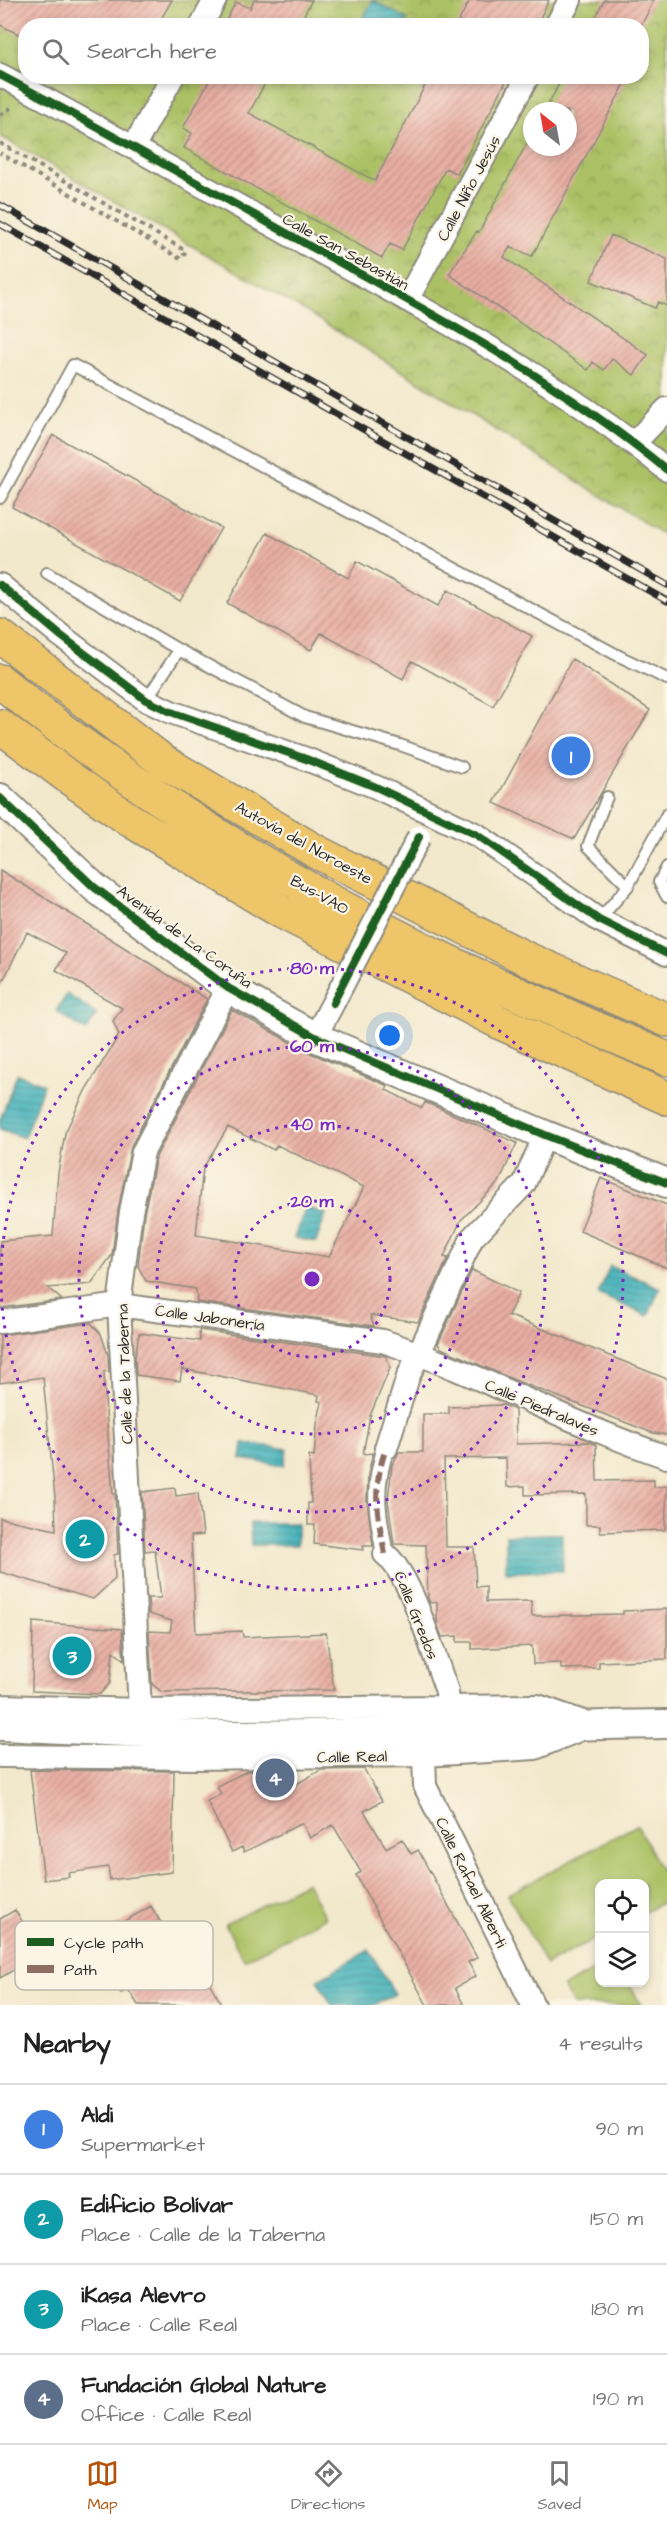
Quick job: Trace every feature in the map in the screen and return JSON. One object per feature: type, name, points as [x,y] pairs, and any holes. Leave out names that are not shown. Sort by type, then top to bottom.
[{"type":"highway","name":"Autovía del Noroeste","points":[[0,636],[164,762],[315,851],[527,959],[667,1020]]},
{"type":"highway","name":"Bus-VAO","points":[[0,681],[86,747],[174,809],[306,887],[446,961],[667,1059]]},
{"type":"highway","points":[[0,726],[128,818],[282,912],[501,1023],[667,1098]]},
{"type":"street","points":[[205,18],[215,0]]},
{"type":"street","points":[[560,18],[570,0]]},
{"type":"street","name":"Calle San Sebastián","points":[[0,75],[407,300],[549,384],[634,443],[667,470]]},
{"type":"street","points":[[133,148],[168,84]]},
{"type":"street","name":"Calle Niño Jesús","points":[[407,300],[524,84]]},
{"type":"street","points":[[634,443],[667,409]]},
{"type":"street","points":[[0,585],[60,635],[146,700],[171,712],[306,759],[376,787],[477,835],[599,920],[667,954]]},
{"type":"street","name":"Avenida de La Coruña","points":[[2,801],[94,887],[228,988],[315,1037],[545,1135],[667,1183]]},
{"type":"street","points":[[315,1037],[433,814]]},
{"type":"street","name":"Calle de la Taberna","points":[[140,1710],[119,1305],[131,1212],[143,1152],[228,988]]},
{"type":"street","name":"Calle Gredos","points":[[448,1708],[447,1691],[410,1592],[395,1563],[385,1554],[376,1498],[377,1473],[395,1413],[419,1353],[472,1238],[524,1184],[545,1135]]},
{"type":"street","name":"Calle Jabonería","points":[[0,1322],[119,1305],[383,1341],[419,1353]]},
{"type":"street","name":"Calle Piedralaves","points":[[419,1353],[623,1442],[667,1457]]},
{"type":"street","name":"Calle Real","points":[[0,1706],[140,1710],[538,1706],[590,1725]]},
{"type":"street","name":"Calle Real","points":[[0,1726],[225,1735],[667,1724]]},
{"type":"street","name":"Calle Real","points":[[0,1756],[196,1758],[424,1755],[535,1748],[590,1725]]},
{"type":"street","name":"Calle Rafael Alberti","points":[[424,1755],[425,1786],[533,2005]]},
{"type":"lane","points":[[0,498],[73,365],[618,656],[667,679]]},
{"type":"lane","points":[[47,573],[179,650],[305,717],[400,745],[462,767]]},
{"type":"lane","points":[[146,700],[179,650]]},
{"type":"lane","points":[[607,796],[588,846],[628,886]]},
{"type":"lane","points":[[599,920],[628,886],[667,814]]},
{"type":"lane","points":[[667,867],[659,882],[667,897]]},
{"type":"path","points":[[0,143],[186,251],[181,259],[0,153]]},
{"type":"green space","points":[[0,0],[667,0],[667,537],[307,312],[0,136]]},
{"type":"green space","points":[[637,1825],[667,1882],[667,1900],[649,1910],[649,1879],[595,1879],[595,1938],[546,1965],[508,1894]]},
{"type":"green space","points":[[307,1882],[325,1918],[244,1960],[225,1924]]},
{"type":"green space","points":[[595,1970],[595,1987],[631,1987],[641,2005],[573,2005],[563,1987]]},
{"type":"water","points":[[373,0],[405,18],[363,18]]},
{"type":"water","points":[[67,994],[97,1014],[86,1031],[56,1011]]},
{"type":"water","points":[[17,1074],[44,1084],[24,1138],[0,1129],[0,1120]]},
{"type":"water","points":[[306,1207],[326,1214],[316,1242],[294,1238]]},
{"type":"water","points":[[610,1266],[660,1288],[648,1316],[598,1294]]},
{"type":"water","points":[[243,1443],[287,1449],[284,1466],[241,1459]]},
{"type":"water","points":[[250,1523],[297,1523],[297,1545],[251,1545]]},
{"type":"water","points":[[562,1534],[563,1571],[506,1572],[506,1535]]},
{"type":"water","points":[[369,1950],[395,1994],[374,2005],[332,2005],[317,1980]]},
{"type":"building","points":[[0,0],[172,0],[162,18],[18,18],[18,34],[0,25]]},
{"type":"building","points":[[254,0],[312,0],[302,18],[227,18],[236,2],[250,8]]},
{"type":"building","points":[[470,0],[549,0],[540,18],[460,18]]},
{"type":"building","points":[[604,0],[654,0],[645,18],[595,18]]},
{"type":"building","points":[[208,84],[265,84],[249,113],[375,181],[426,84],[505,84],[457,174],[446,168],[402,250],[390,244],[382,258],[184,148],[192,133],[183,128]]},
{"type":"building","points":[[559,84],[625,84],[532,256],[510,247],[504,257],[648,355],[634,375],[612,359],[604,370],[593,362],[588,370],[449,274],[477,231],[479,232],[523,151],[523,156],[577,156],[577,102],[550,102]]},
{"type":"building","points":[[611,235],[667,259],[667,306],[658,302],[655,308],[591,281]]},
{"type":"building","points":[[53,435],[221,528],[180,601],[12,507]]},
{"type":"building","points":[[267,533],[348,578],[357,561],[438,606],[448,590],[532,636],[493,706],[412,661],[403,679],[321,633],[311,650],[227,603]]},
{"type":"building","points":[[572,659],[650,710],[574,839],[494,803]]},
{"type":"building","points":[[0,870],[207,999],[131,1146],[118,1210],[112,1255],[91,1284],[48,1288],[62,1300],[0,1308],[0,1241],[53,1236],[58,1173],[65,1133],[85,1091],[119,1035],[113,1021],[122,1008],[56,970],[66,953],[27,932],[0,987]]},
{"type":"building","points":[[232,1010],[308,1052],[388,1086],[386,1090],[422,1108],[425,1102],[517,1143],[499,1182],[461,1220],[444,1257],[448,1258],[418,1322],[370,1315],[374,1326],[197,1302],[196,1289],[146,1281],[138,1266],[144,1214],[156,1157]],"holes":[[[228,1127],[274,1150],[277,1145],[364,1187],[329,1257],[196,1235],[203,1168]]]},
{"type":"building","points":[[601,1178],[667,1205],[667,1268],[580,1231]]},
{"type":"building","points":[[472,1270],[519,1293],[508,1315],[667,1379],[667,1435],[653,1433],[517,1381],[441,1348],[438,1344]]},
{"type":"building","points":[[91,1323],[101,1334],[108,1355],[109,1372],[104,1371],[105,1400],[113,1494],[115,1494],[118,1554],[114,1555],[115,1579],[93,1599],[0,1572],[0,1518],[56,1530],[43,1377],[0,1383],[0,1335]]},
{"type":"building","points":[[199,1330],[386,1356],[390,1368],[370,1416],[363,1454],[373,1453],[368,1474],[367,1500],[373,1546],[363,1546],[363,1550],[314,1544],[315,1525],[308,1525],[308,1503],[311,1503],[309,1456],[314,1457],[322,1402],[318,1401],[319,1395],[182,1369],[180,1381],[136,1375],[135,1358],[139,1333],[200,1341]]},
{"type":"building","points":[[504,1405],[515,1410],[516,1444],[590,1442],[596,1445],[597,1481],[654,1480],[654,1487],[667,1486],[665,1530],[600,1532],[600,1525],[586,1525],[586,1494],[525,1495],[525,1486],[507,1487],[506,1458],[444,1459],[446,1547],[474,1547],[476,1587],[486,1586],[486,1602],[531,1601],[532,1616],[623,1614],[623,1611],[667,1609],[667,1659],[599,1662],[599,1668],[561,1669],[561,1663],[533,1664],[532,1646],[472,1649],[472,1642],[457,1642],[457,1636],[442,1637],[437,1623],[437,1602],[430,1603],[428,1598],[426,1545],[394,1544],[388,1500],[392,1465],[399,1452],[423,1452],[423,1414],[449,1414],[449,1407]]},
{"type":"building","points":[[175,1488],[176,1496],[198,1493],[203,1535],[191,1536],[196,1633],[242,1631],[243,1637],[326,1633],[334,1690],[162,1692],[152,1684],[149,1631],[170,1632],[172,1621],[149,1614],[148,1598],[161,1598],[155,1550],[145,1551],[142,1492]]},
{"type":"building","points":[[33,1622],[122,1629],[124,1660],[113,1651],[110,1683],[100,1694],[32,1691]]},
{"type":"building","points":[[364,1769],[382,1801],[364,1811],[386,1848],[402,1839],[411,1854],[418,1850],[477,1958],[468,1962],[476,1976],[455,1988],[464,2005],[427,2005],[356,1875],[361,1872],[333,1825],[310,1838],[302,1823],[244,1852],[242,1847],[232,1852],[207,1801],[221,1794],[217,1786],[247,1771],[261,1771],[264,1775],[276,1770],[286,1790],[321,1770]]},
{"type":"building","points":[[30,1770],[174,1771],[172,1872],[110,1880],[108,1867],[68,1873],[69,1877],[44,1880]]},
{"type":"building","points":[[151,1906],[160,1921],[125,1921]]},
{"type":"building","points":[[15,1910],[22,1921],[15,1921],[15,1969],[0,1978],[0,1919]]},
{"type":"building","points":[[213,1989],[222,2005],[138,2005],[129,1990]]},
{"type":"railway","points":[[0,205],[667,585]]},
{"type":"railway","points":[[0,224],[667,601]]},
{"type":"marked path","points":[[385,1554],[377,1488],[386,1448]]},
{"type":"cycle path","points":[[0,75],[153,158],[492,349],[582,406],[667,470]]},
{"type":"cycle path","points":[[0,585],[60,635],[146,700],[171,712],[306,759],[376,787],[477,835],[599,920],[667,954]]},
{"type":"cycle path","points":[[0,798],[94,887],[228,988],[315,1037],[545,1135],[667,1183]]},
{"type":"cycle path","points":[[333,1003],[419,837]]},
{"type":"place","name":"Aldi","points":[[571,756]]},
{"type":"place","name":"Edificio Bolívar","points":[[85,1539]]},
{"type":"place","name":"iKasa Alevro","points":[[72,1656]]},
{"type":"place","name":"Fundación Global Nature","points":[[275,1778]]}]
